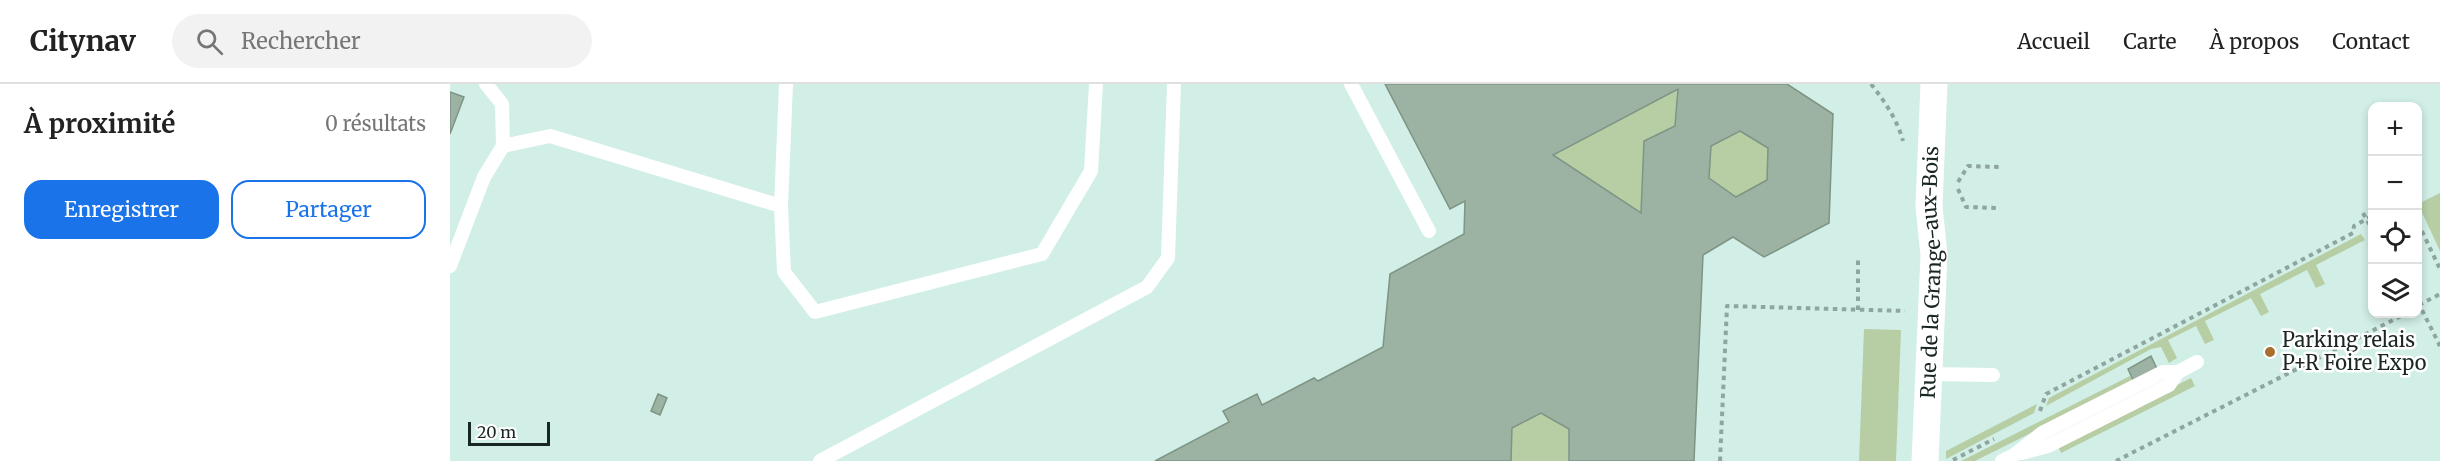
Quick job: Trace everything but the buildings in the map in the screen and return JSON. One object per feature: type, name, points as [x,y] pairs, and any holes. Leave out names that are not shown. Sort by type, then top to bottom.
[{"type":"street","name":"Rue de la Grange-aux-Bois","points":[[1925,461],[1934,255],[1929,206],[1934,84]]},
{"type":"lane","points":[[450,266],[484,177],[503,146],[502,104],[486,84]]},
{"type":"lane","points":[[786,84],[781,206],[784,272],[815,312],[1042,254],[1091,171],[1096,84]]},
{"type":"lane","points":[[820,461],[1147,287],[1168,258],[1174,84]]},
{"type":"lane","points":[[1351,84],[1429,231]]},
{"type":"lane","points":[[503,146],[550,136],[781,206]]},
{"type":"lane","points":[[2008,458],[2042,433],[2163,372],[2178,372],[2197,362]]},
{"type":"lane","points":[[1928,374],[1993,375]]},
{"type":"path","points":[[1998,208],[1966,207],[1956,185],[1968,166],[2000,167]]},
{"type":"path","points":[[2037,417],[2046,394],[2353,233],[2354,226],[2367,219],[2363,213]]},
{"type":"path","points":[[2422,231],[2440,269]]},
{"type":"path","points":[[1858,258],[1858,310]]},
{"type":"path","points":[[2422,302],[2440,294]]},
{"type":"path","points":[[1720,461],[1727,306],[1909,312]]},
{"type":"path","points":[[2422,312],[2440,346]]},
{"type":"path","points":[[2115,461],[2397,318]]},
{"type":"path","points":[[1952,461],[1999,436]]},
{"type":"green space","points":[[1678,89],[1675,126],[1644,142],[1641,213],[1553,155]]},
{"type":"green space","points":[[1740,131],[1768,148],[1767,180],[1736,197],[1709,178],[1711,146]]},
{"type":"green space","points":[[2440,193],[2440,251],[2422,213],[2422,202]]},
{"type":"green space","points":[[2361,234],[2365,240],[2316,265],[2325,284],[2316,288],[2307,270],[2260,294],[2269,312],[2261,316],[2251,298],[2205,321],[2214,340],[2205,344],[2196,326],[2168,340],[2177,358],[2169,363],[2161,347],[2151,349],[2046,406],[2049,398]]},
{"type":"green space","points":[[1864,329],[1901,330],[1896,461],[1859,461]]},
{"type":"green space","points":[[2130,376],[2133,382],[1975,461],[1961,461]]},
{"type":"green space","points":[[2191,378],[2195,386],[2061,453],[2058,446]]},
{"type":"green space","points":[[2037,404],[2034,413],[1946,459],[1946,451]]},
{"type":"green space","points":[[1541,413],[1569,429],[1569,461],[1511,461],[1512,428]]},
{"type":"place","name":"Parking relais P+R Foire Expo","points":[[2270,352]]}]
